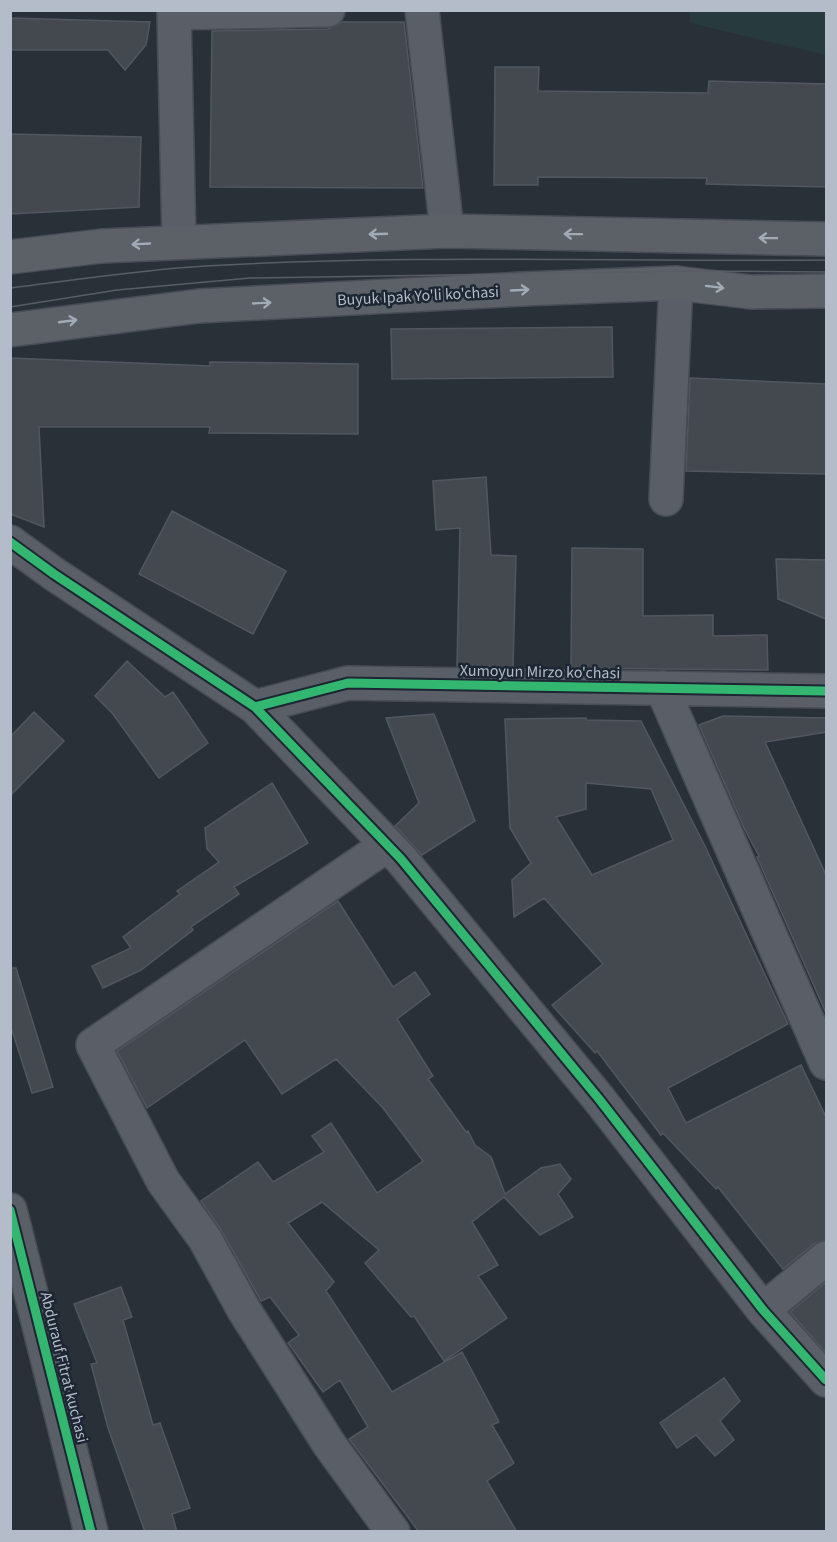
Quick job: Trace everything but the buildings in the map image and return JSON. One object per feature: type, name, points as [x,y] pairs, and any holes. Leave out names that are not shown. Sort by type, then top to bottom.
[{"type":"main road","points":[[10,257],[102,246],[447,231],[826,239]]},
{"type":"main road","name":"Buyuk Ipak Yo'li ko'chasi","points":[[10,330],[200,306],[676,283],[751,292],[826,291]]},
{"type":"street","points":[[179,242],[174,13],[328,10]]},
{"type":"street","points":[[422,10],[447,231]]},
{"type":"street","points":[[666,499],[676,283]]},
{"type":"street","points":[[10,542],[54,574],[255,707],[387,844],[599,1099],[763,1310],[826,1380]]},
{"type":"street","name":"Xumoyun Mirzo ko'chasi","points":[[255,707],[348,683],[826,691]]},
{"type":"street","points":[[662,688],[826,1063]]},
{"type":"street","points":[[387,844],[93,1045],[163,1181],[205,1239],[244,1310],[329,1444],[393,1532]]},
{"type":"street","name":"Abdurauf Fitrat kuchasi","points":[[10,1210],[91,1532]]},
{"type":"street","points":[[763,1310],[826,1258]]},
{"type":"green space","points":[[690,11],[826,11],[826,55],[690,23]]},
{"type":"tram line","points":[[10,288],[156,270],[283,262],[438,259],[826,260]]},
{"type":"tram line","points":[[10,307],[117,290],[250,278],[692,271],[826,272]]},
{"type":"cycle path","points":[[10,542],[54,574],[255,707],[401,859],[599,1099],[763,1310],[826,1380]]},
{"type":"cycle path","points":[[255,707],[348,683],[826,691]]},
{"type":"cycle path","points":[[10,1210],[91,1532]]}]
